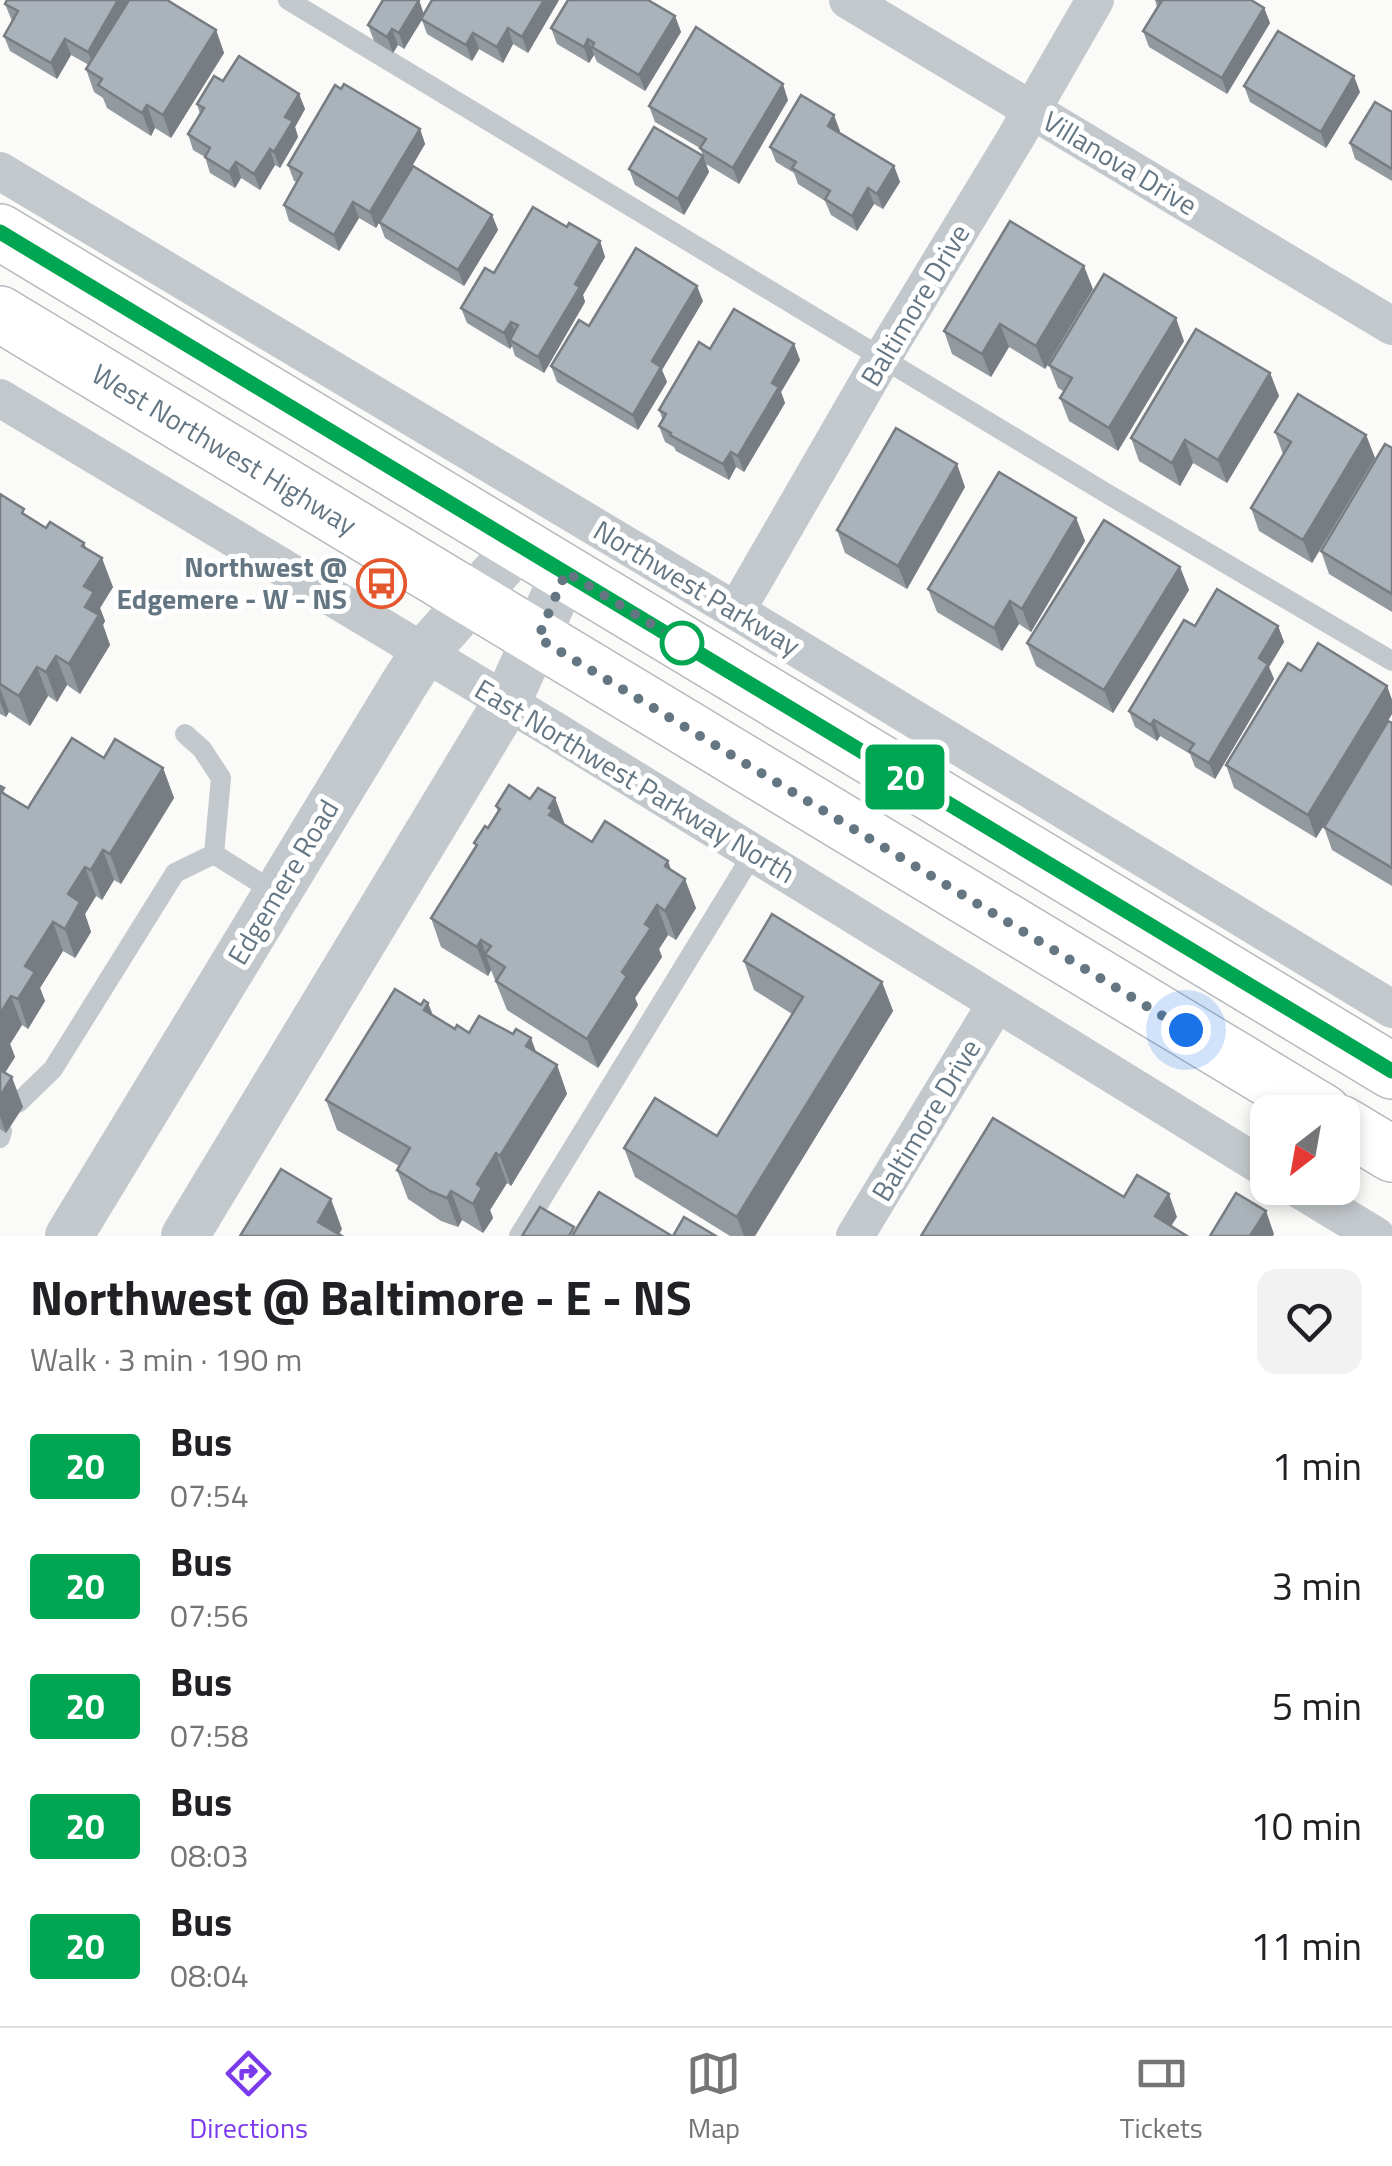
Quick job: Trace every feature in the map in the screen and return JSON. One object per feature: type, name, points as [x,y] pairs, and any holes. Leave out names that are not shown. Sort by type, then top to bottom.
[{"type":"main road","points":[[0,232],[1392,1071]]},
{"type":"main road","name":"West Northwest Highway","points":[[0,314],[1295,1095]]},
{"type":"main road","points":[[1360,1135],[1392,1154]]},
{"type":"street","name":"Villanova Drive","points":[[848,0],[1392,326]]},
{"type":"street","name":"Baltimore Drive","points":[[736,610],[1095,0]]},
{"type":"street","name":"Northwest Parkway","points":[[0,171],[736,610],[1392,1009]]},
{"type":"street","name":"East Northwest Parkway North","points":[[0,398],[754,852],[1250,1159]]},
{"type":"street","name":"Edgemere Road","points":[[69,1236],[424,653],[520,545]]},
{"type":"street","points":[[185,1236],[507,702],[566,572]]},
{"type":"street","name":"Baltimore Drive","points":[[855,1236],[996,1004]]},
{"type":"street","points":[[1325,1205],[1376,1236]]},
{"type":"lane","points":[[288,0],[1392,661]]},
{"type":"lane","points":[[184,734],[202,749],[221,778],[214,854]]},
{"type":"lane","points":[[518,1236],[754,852]]},
{"type":"lane","points":[[214,854],[276,893]]},
{"type":"lane","points":[[18,1103],[53,1068],[175,873],[214,854]]},
{"type":"building","points":[[7,0],[118,0],[88,52],[65,39],[51,63],[4,36],[18,11],[5,4]]},
{"type":"building","points":[[129,0],[167,0],[216,30],[163,115],[147,105],[142,113],[98,85],[102,79],[86,69]]},
{"type":"building","points":[[383,0],[419,0],[399,33],[392,29],[387,37],[368,25]]},
{"type":"building","points":[[432,0],[544,0],[522,37],[508,28],[497,47],[473,33],[466,45],[421,19]]},
{"type":"building","points":[[568,0],[648,0],[675,16],[639,75],[592,47],[594,43],[588,39],[584,47],[551,28]]},
{"type":"building","points":[[1157,0],[1251,0],[1264,8],[1222,78],[1143,31],[1161,2]]},
{"type":"building","points":[[696,27],[783,84],[733,168],[700,148],[706,139],[649,106]]},
{"type":"building","points":[[1278,31],[1354,76],[1321,132],[1244,86]]},
{"type":"building","points":[[239,56],[299,94],[285,117],[293,121],[274,152],[270,149],[254,174],[236,162],[229,172],[205,157],[210,148],[188,134],[204,108],[197,104],[214,76],[223,81]]},
{"type":"building","points":[[344,84],[420,129],[370,212],[353,202],[334,235],[284,205],[302,173],[288,165],[335,85],[341,89]]},
{"type":"building","points":[[801,95],[834,115],[828,126],[894,166],[877,194],[868,188],[852,216],[825,199],[830,191],[792,168],[796,162],[770,147]]},
{"type":"building","points":[[1375,102],[1392,112],[1392,169],[1350,143]]},
{"type":"building","points":[[654,127],[703,156],[678,199],[629,169]]},
{"type":"building","points":[[413,166],[492,215],[458,270],[379,222]]},
{"type":"building","points":[[533,207],[600,241],[575,284],[580,287],[538,357],[510,340],[518,325],[511,322],[504,333],[461,308],[485,268],[494,273]]},
{"type":"building","points":[[1010,221],[1084,266],[1036,346],[1000,324],[982,354],[944,331]]},
{"type":"building","points":[[636,248],[697,286],[652,361],[661,367],[633,415],[551,366],[579,320],[589,326]]},
{"type":"building","points":[[1104,274],[1176,318],[1109,428],[1060,398],[1072,378],[1049,365]]},
{"type":"building","points":[[734,309],[794,344],[772,383],[779,387],[738,456],[731,452],[723,464],[659,426],[666,414],[659,410],[699,342],[710,349]]},
{"type":"building","points":[[1196,329],[1270,373],[1218,460],[1185,440],[1172,463],[1131,438]]},
{"type":"building","points":[[1298,394],[1366,435],[1303,540],[1251,508],[1291,442],[1275,432]]},
{"type":"building","points":[[896,428],[957,464],[898,566],[837,530]]},
{"type":"building","points":[[1385,444],[1392,448],[1392,594],[1321,551]]},
{"type":"building","points":[[999,472],[1076,518],[1022,609],[1010,601],[994,628],[928,589]]},
{"type":"building","points":[[0,494],[24,509],[22,513],[46,528],[50,522],[102,558],[84,586],[94,592],[85,607],[99,615],[69,664],[56,656],[46,672],[37,667],[19,696],[0,684]]},
{"type":"building","points":[[1104,520],[1180,567],[1104,690],[1027,643]]},
{"type":"building","points":[[1217,589],[1278,626],[1259,658],[1268,664],[1209,763],[1189,751],[1194,744],[1154,720],[1151,725],[1129,711],[1184,620],[1195,626]]},
{"type":"building","points":[[1318,643],[1387,686],[1308,815],[1226,765],[1288,663],[1301,671]]},
{"type":"building","points":[[1388,721],[1392,723],[1392,868],[1324,827]]},
{"type":"building","points":[[72,738],[104,758],[115,739],[163,768],[110,854],[103,850],[91,870],[85,867],[68,894],[80,902],[65,929],[53,922],[25,966],[35,972],[18,999],[11,996],[0,1014],[0,786],[4,788],[1,792],[28,808]]},
{"type":"building","points":[[509,785],[530,799],[538,788],[555,798],[549,815],[592,842],[605,821],[668,861],[665,866],[685,879],[665,911],[657,905],[645,924],[651,928],[622,972],[627,976],[587,1039],[496,981],[505,967],[485,954],[491,946],[481,940],[477,947],[431,918],[477,845],[474,843],[500,809],[496,806]]},
{"type":"building","points":[[772,914],[882,982],[737,1217],[624,1148],[655,1098],[717,1136],[803,997],[744,961]]},
{"type":"building","points":[[395,989],[421,1005],[424,1000],[428,1003],[424,1010],[455,1029],[457,1025],[469,1033],[479,1016],[513,1034],[516,1029],[531,1038],[526,1046],[557,1065],[500,1156],[496,1153],[477,1184],[482,1188],[473,1204],[451,1191],[447,1198],[430,1191],[397,1170],[410,1148],[326,1100]]},
{"type":"building","points":[[0,1070],[12,1077],[0,1096]]},
{"type":"building","points":[[993,1118],[1124,1197],[1137,1175],[1169,1194],[1155,1216],[1187,1236],[921,1236]]},
{"type":"building","points":[[281,1169],[331,1199],[318,1222],[342,1236],[240,1236]]},
{"type":"building","points":[[599,1192],[672,1236],[572,1236]]},
{"type":"building","points":[[1236,1193],[1250,1205],[1266,1211],[1250,1236],[1210,1236]]},
{"type":"building","points":[[540,1207],[574,1227],[569,1236],[522,1236]]},
{"type":"building","points":[[684,1217],[716,1236],[673,1236]]},
{"type":"bus line","name":"20","points":[[0,232],[1392,1071]]},
{"type":"place","name":"Northwest @ Edgemere - W - NS","points":[[382,583]]},
{"type":"route","points":[[682,643],[697,652],[566,572],[538,638],[1186,1030]]}]
